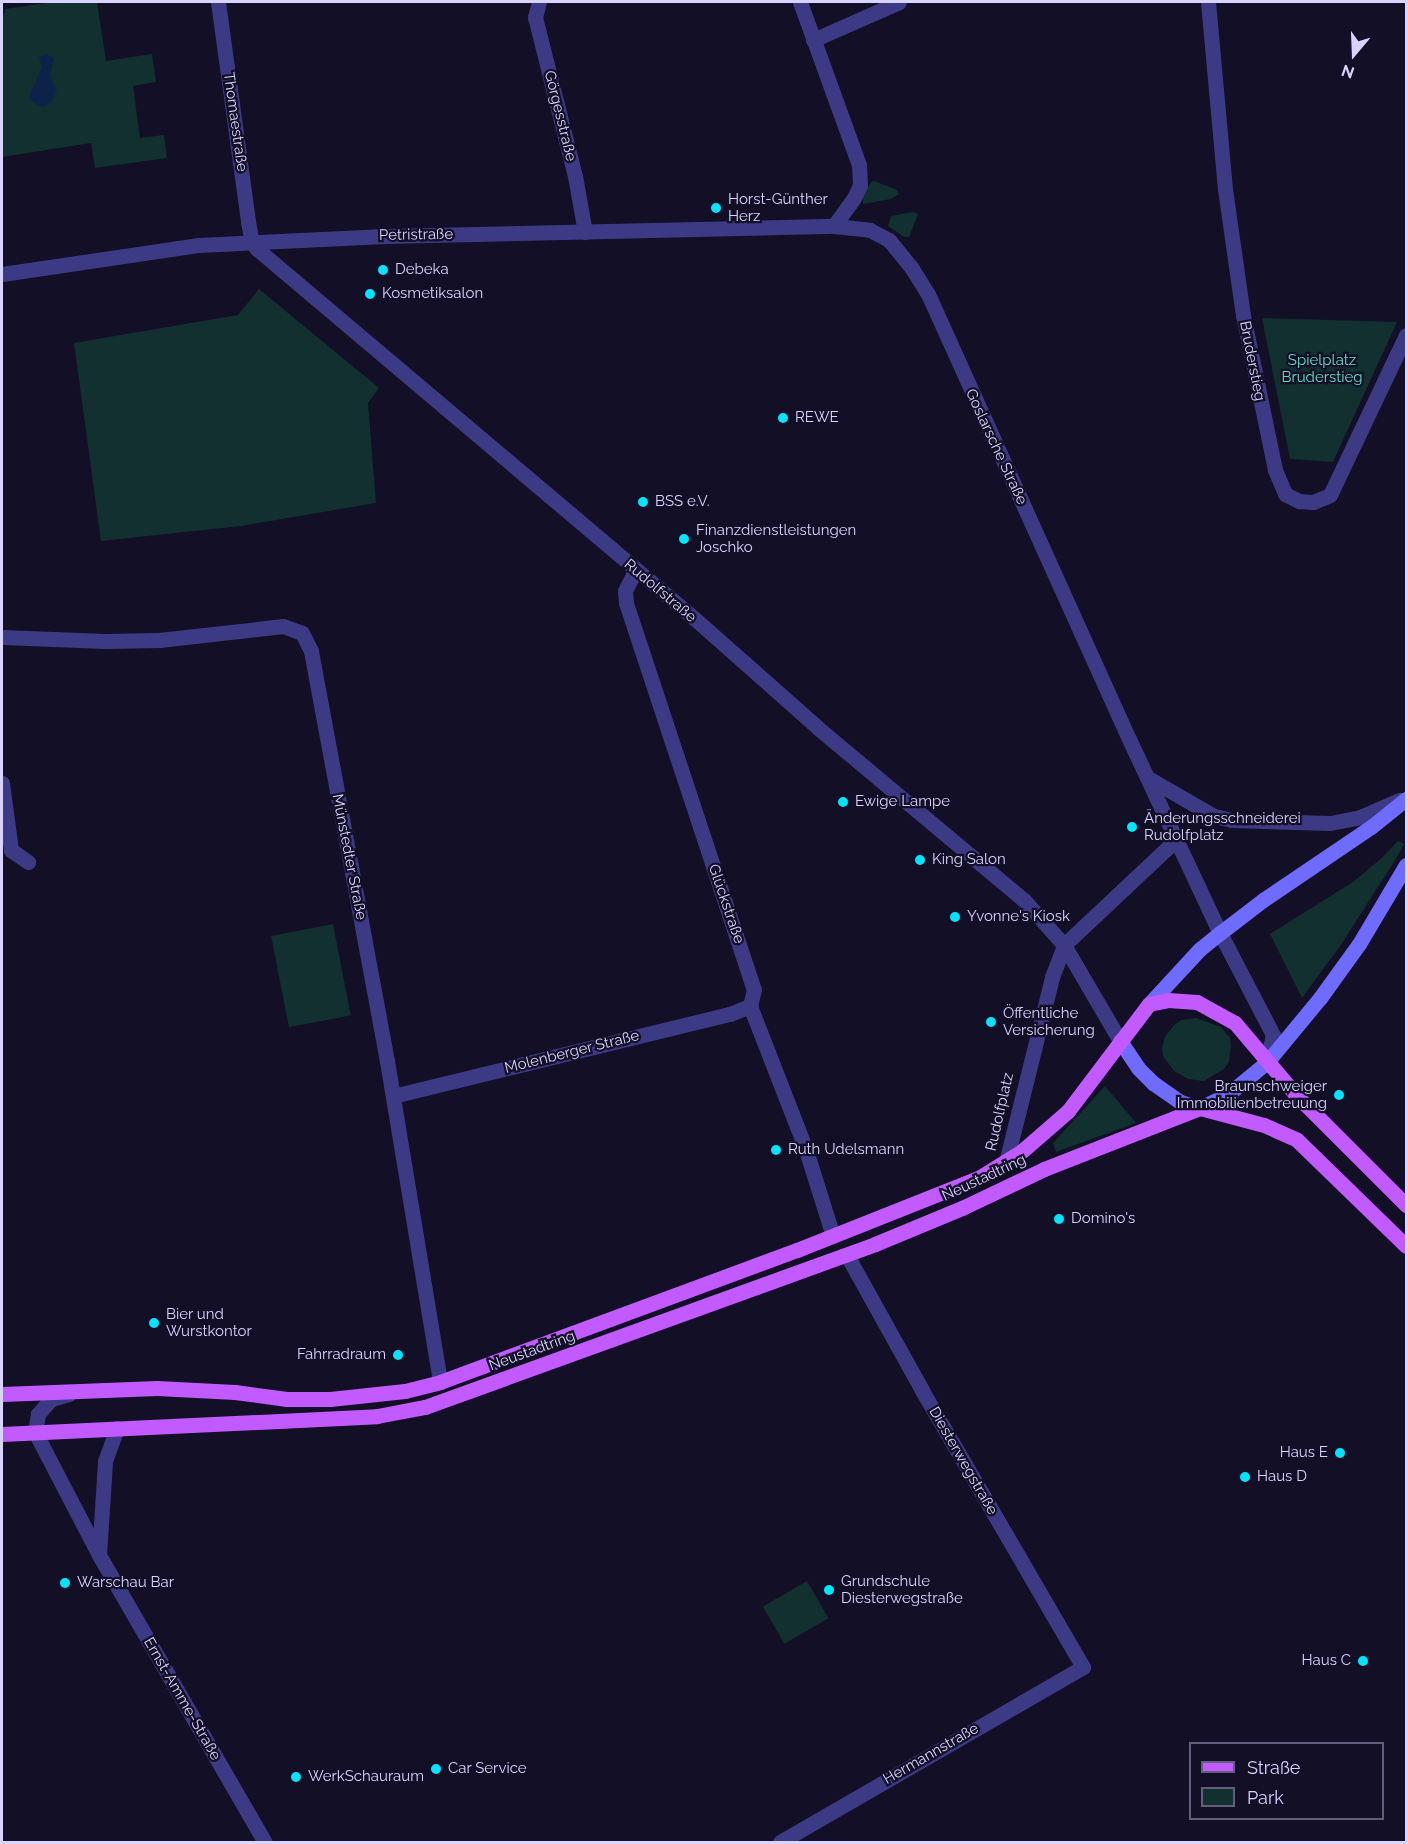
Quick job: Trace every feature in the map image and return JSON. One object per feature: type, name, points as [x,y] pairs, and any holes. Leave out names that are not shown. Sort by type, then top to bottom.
[{"type":"main road","name":"Rudolfplatz","points":[[1006,1162],[1068,1111],[1149,1004],[1200,949],[1263,900],[1371,827],[1407,797]]},
{"type":"main road","points":[[1200,1108],[1245,1082],[1267,1062],[1350,958],[1407,865]]},
{"type":"main road","points":[[1149,1004],[1186,1000],[1208,1006],[1235,1023],[1314,1115],[1407,1205]]},
{"type":"main road","points":[[1120,1041],[1138,1068],[1153,1083],[1180,1102],[1278,1130],[1297,1140],[1407,1246]]},
{"type":"main road","name":"Neustadtring","points":[[2,1434],[376,1416],[425,1407],[847,1255],[962,1208],[1044,1169],[1200,1108]]},
{"type":"main road","name":"Neustadtring","points":[[2,1394],[193,1389],[287,1399],[320,1399],[396,1392],[440,1382],[952,1190],[1006,1162]]},
{"type":"street","name":"Thomaestraße","points":[[218,2],[252,242]]},
{"type":"street","name":"Görgesstraße","points":[[539,2],[535,17],[575,176],[585,232]]},
{"type":"street","points":[[801,2],[859,165],[860,184],[854,198],[834,226]]},
{"type":"street","points":[[813,40],[899,2]]},
{"type":"street","name":"Bruderstieg","points":[[1208,2],[1225,189],[1243,315],[1275,470],[1286,494],[1299,501],[1314,502],[1330,495],[1407,335]]},
{"type":"street","name":"Petristraße","points":[[2,274],[190,246],[252,242],[834,226]]},
{"type":"street","name":"Goslarsche Straße","points":[[834,226],[870,230],[889,240],[911,267],[928,294],[1220,933]]},
{"type":"street","name":"Rudolfstraße","points":[[252,242],[635,571],[695,619],[818,728],[1024,900],[1064,945]]},
{"type":"street","name":"Glückstraße","points":[[635,571],[625,591],[626,603],[754,988],[750,1006],[806,1150],[833,1236]]},
{"type":"street","name":"Münstedter Straße","points":[[2,637],[105,641],[159,640],[283,626],[302,633],[311,651],[393,1096],[440,1382]]},
{"type":"street","name":"Rudolfplatz","points":[[1148,778],[1214,816],[1232,820],[1330,823],[1360,818],[1407,797]]},
{"type":"street","points":[[2,783],[11,850],[28,862]]},
{"type":"street","name":"Rudolfplatz","points":[[1006,1162],[1052,977],[1064,945],[1176,840]]},
{"type":"street","points":[[1220,933],[1273,1035],[1267,1062]]},
{"type":"street","points":[[1064,945],[1120,1041]]},
{"type":"street","name":"Molenberger Straße","points":[[393,1096],[730,1014],[750,1006]]},
{"type":"street","name":"Diesterwegstraße","points":[[847,1255],[921,1390],[1083,1666]]},
{"type":"street","points":[[35,1432],[38,1414],[51,1400],[81,1391]]},
{"type":"street","points":[[99,1555],[105,1461],[117,1428]]},
{"type":"street","name":"Ernst-Amme-Straße","points":[[35,1432],[99,1555],[264,1842]]},
{"type":"street","name":"Hermannstraße","points":[[780,1842],[1083,1666]]},
{"type":"green space","points":[[53,2],[97,2],[106,61],[152,54],[156,82],[133,86],[140,138],[164,135],[167,158],[95,168],[91,143],[2,157],[2,21],[5,9]]},
{"type":"green space","points":[[874,181],[897,190],[899,194],[891,199],[863,204],[863,196],[871,182]]},
{"type":"green space","points":[[913,212],[918,214],[909,237],[904,237],[888,226],[891,216]]},
{"type":"green space","points":[[259,289],[379,388],[368,403],[376,503],[241,526],[101,541],[74,343],[238,315]]},
{"type":"green space","name":"Spielplatz Bruderstieg","points":[[1262,318],[1397,322],[1333,462],[1290,459]]},
{"type":"green space","points":[[1398,841],[1404,844],[1394,862],[1340,946],[1302,998],[1270,934],[1353,882]]},
{"type":"green space","points":[[333,924],[351,1015],[289,1027],[271,936]]},
{"type":"green space","points":[[1196,1018],[1221,1027],[1230,1038],[1229,1062],[1224,1069],[1204,1081],[1188,1079],[1174,1071],[1163,1056],[1162,1048],[1165,1037],[1174,1025],[1181,1020]]},
{"type":"green space","points":[[1105,1086],[1136,1123],[1056,1152],[1053,1143]]},
{"type":"green space","points":[[807,1581],[828,1618],[784,1644],[763,1606]]},
{"type":"water","points":[[46,54],[54,58],[50,75],[57,91],[50,104],[43,107],[35,104],[29,97],[42,67],[39,57]]},
{"type":"place","name":"Horst-Günther Herz","points":[[716,208]]},
{"type":"place","name":"Debeka","points":[[383,270]]},
{"type":"place","name":"Kosmetiksalon","points":[[370,294]]},
{"type":"place","name":"REWE","points":[[783,418]]},
{"type":"place","name":"BSS e.V.","points":[[643,502]]},
{"type":"place","name":"Finanzdienstleistungen Joschko","points":[[684,539]]},
{"type":"place","name":"Ewige Lampe","points":[[843,802]]},
{"type":"place","name":"Änderungsschneiderei Rudolfplatz","points":[[1132,827]]},
{"type":"place","name":"King Salon","points":[[920,860]]},
{"type":"place","name":"Yvonne's Kiosk","points":[[955,917]]},
{"type":"place","name":"Öffentliche Versicherung","points":[[991,1022]]},
{"type":"place","name":"Braunschweiger Immobilienbetreuung","points":[[1339,1095]]},
{"type":"place","name":"Ruth Udelsmann","points":[[776,1150]]},
{"type":"place","name":"Domino's","points":[[1059,1219]]},
{"type":"place","name":"Bier und Wurstkontor","points":[[154,1323]]},
{"type":"place","name":"Fahrradraum","points":[[398,1355]]},
{"type":"place","name":"Haus E","points":[[1340,1453]]},
{"type":"place","name":"Haus D","points":[[1245,1477]]},
{"type":"place","name":"Warschau Bar","points":[[65,1583]]},
{"type":"place","name":"Grundschule Diesterwegstraße","points":[[829,1590]]},
{"type":"place","name":"Haus C","points":[[1363,1661]]},
{"type":"place","name":"Car Service","points":[[436,1769]]},
{"type":"place","name":"WerkSchauraum","points":[[296,1777]]}]
